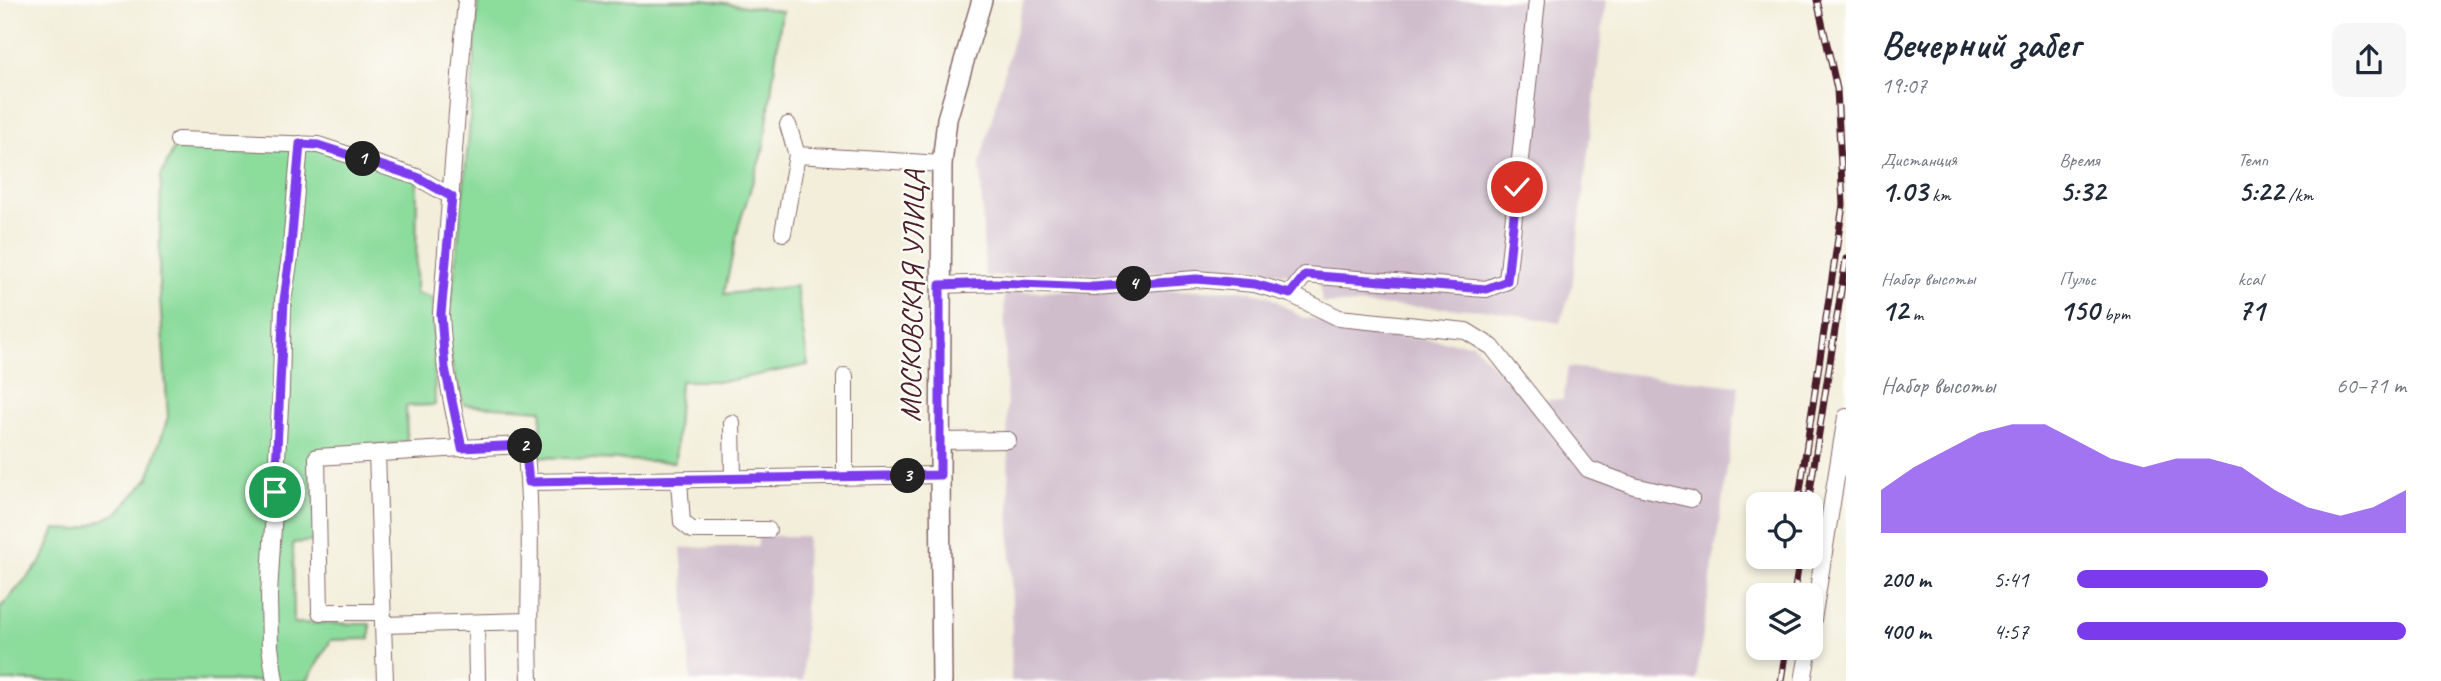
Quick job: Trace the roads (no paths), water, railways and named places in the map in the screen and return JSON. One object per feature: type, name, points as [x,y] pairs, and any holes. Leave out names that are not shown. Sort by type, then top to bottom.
[{"type":"main road","name":"МОСКОВСКАЯ УЛИЦА","points":[[942,681],[942,164],[947,120],[982,0]]},
{"type":"street","points":[[462,448],[445,368],[441,314],[466,0]]},
{"type":"street","points":[[1290,294],[1305,275],[1486,289],[1507,281],[1537,0]]},
{"type":"street","points":[[783,233],[797,155],[788,125]]},
{"type":"street","points":[[178,140],[318,145],[417,177],[452,197]]},
{"type":"street","points":[[275,681],[270,647],[269,595],[284,300],[300,144]]},
{"type":"street","points":[[797,155],[942,164]]},
{"type":"street","points":[[940,285],[996,283],[1094,287],[1196,279],[1255,284],[1290,294],[1339,318],[1465,331],[1492,347],[1588,469],[1634,486],[1691,499]]},
{"type":"street","points":[[845,376],[845,477]]},
{"type":"street","points":[[1819,583],[1846,417]]},
{"type":"street","points":[[732,423],[733,479]]},
{"type":"street","points":[[940,442],[1008,440]]},
{"type":"street","points":[[528,621],[476,623],[383,619],[320,612],[317,457],[525,445],[529,482],[530,681]]},
{"type":"street","points":[[377,453],[385,681]]},
{"type":"street","points":[[529,482],[940,475]]},
{"type":"street","points":[[679,481],[682,522],[692,530],[768,530]]},
{"type":"street","points":[[476,623],[477,681]]},
{"type":"street","points":[[1803,681],[1807,660]]},
{"type":"railway","points":[[1800,492],[1843,205],[1837,89],[1817,0]]},
{"type":"railway","points":[[1810,492],[1846,259]]},
{"type":"railway","points":[[1796,583],[1798,569]]},
{"type":"railway","points":[[1781,681],[1784,660]]}]
